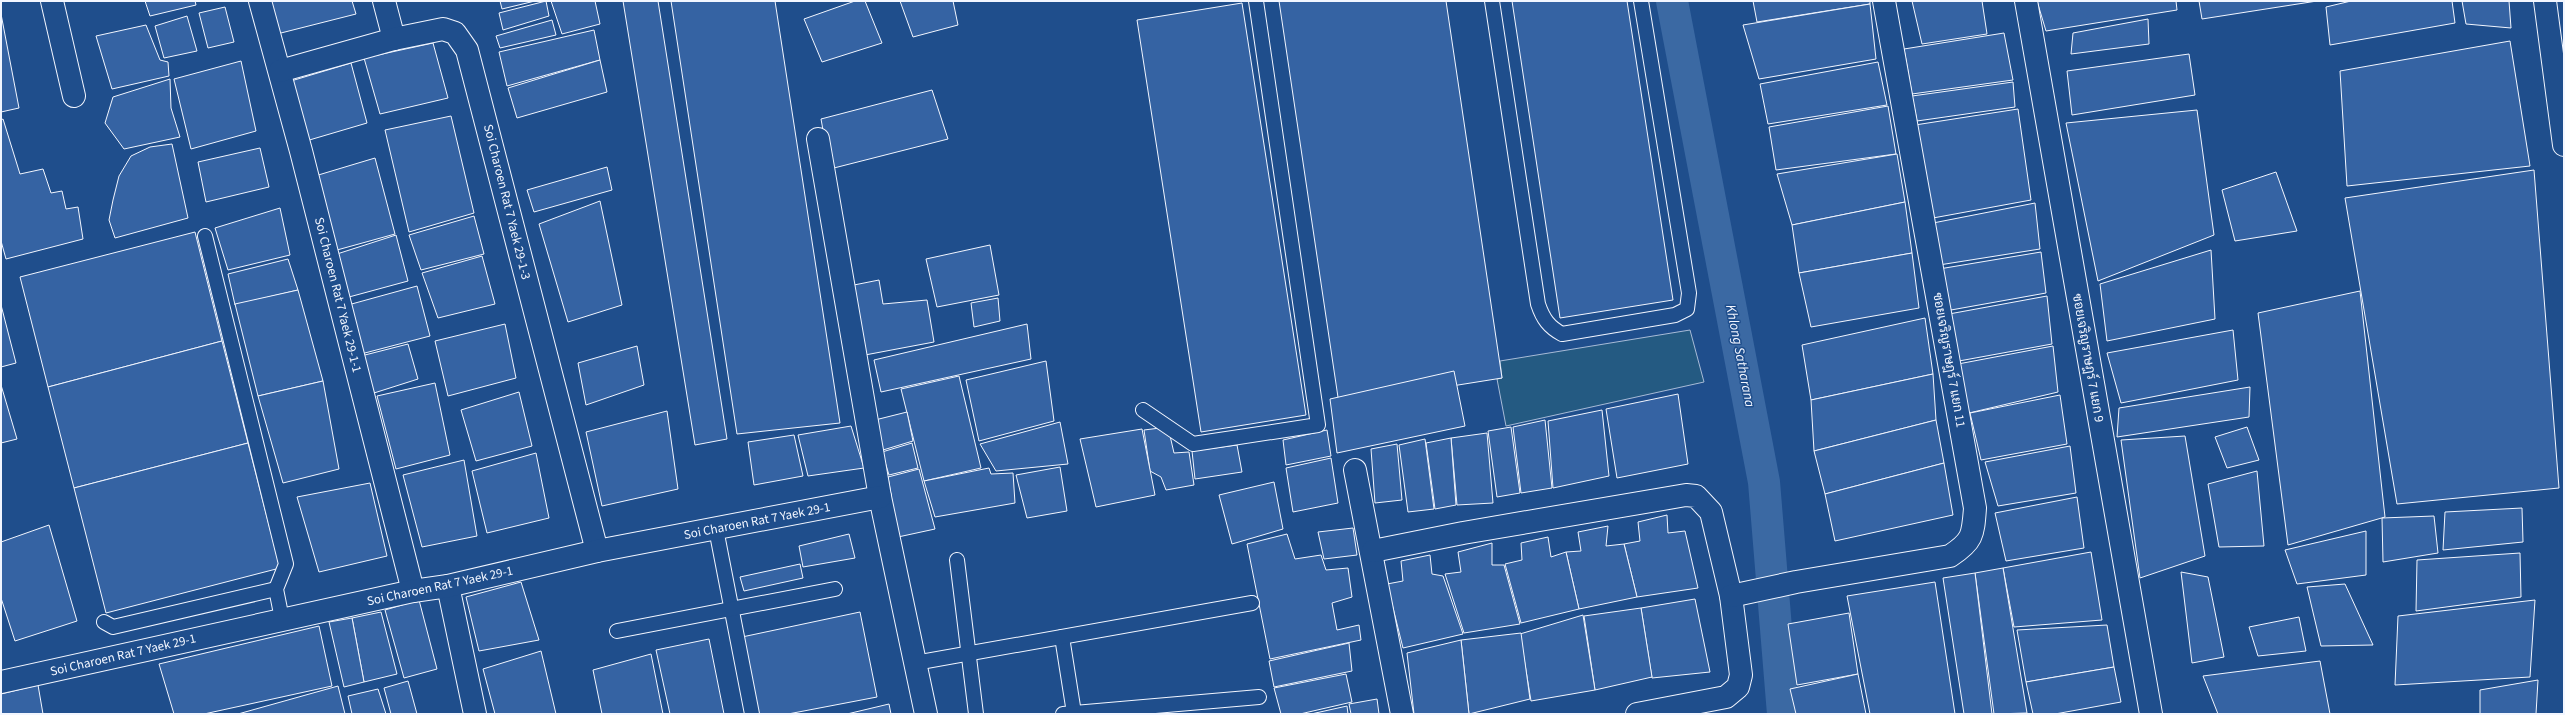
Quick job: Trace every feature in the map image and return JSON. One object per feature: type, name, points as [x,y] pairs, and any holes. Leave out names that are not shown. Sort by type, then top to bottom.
[{"type":"street","points":[[52,1],[74,96]]},
{"type":"street","name":"Soi Charoen Rat 7 Yaek 29-1-1","points":[[260,1],[280,71],[413,591]]},
{"type":"street","points":[[384,1],[394,39]]},
{"type":"street","name":"ซอยเจริญราษฎร์ 7 แยก 11","points":[[1740,594],[1796,582],[1950,556],[1967,545],[1974,529],[1976,508],[1884,1]]},
{"type":"street","name":"ซอยเจริญราษฎร์ 7 แยก 9","points":[[2026,1],[2152,714]]},
{"type":"street","points":[[2545,1],[2564,145]]},
{"type":"street","name":"Soi Charoen Rat 7 Yaek 29-1-3","points":[[280,71],[394,39],[443,29],[455,33],[467,50],[597,551]]},
{"type":"street","points":[[818,139],[880,497],[926,714]]},
{"type":"street","points":[[1355,470],[1372,551],[1402,714]]},
{"type":"street","points":[[1372,551],[1471,531],[1686,495],[1696,496],[1711,512],[1740,594],[1741,675],[1738,687],[1726,697],[1637,714]]},
{"type":"street","name":"Soi Charoen Rat 7 Yaek 29-1","points":[[1,682],[282,619],[413,591],[448,586],[597,551],[880,497]]},
{"type":"street","points":[[448,586],[475,714]]},
{"type":"lane","points":[[1143,410],[1193,444],[1318,425],[1256,1]]},
{"type":"lane","points":[[1492,1],[1538,304],[1542,316],[1552,328],[1562,334],[1674,315],[1687,309],[1689,293],[1641,1]]},
{"type":"lane","points":[[205,236],[286,564],[276,589],[282,619]]},
{"type":"lane","points":[[716,529],[730,610],[752,714]]},
{"type":"lane","points":[[957,560],[976,714]]},
{"type":"lane","points":[[104,622],[113,627],[276,589]]},
{"type":"lane","points":[[617,631],[835,589]]},
{"type":"lane","points":[[916,663],[1252,603]]},
{"type":"lane","points":[[1062,637],[1069,713],[1259,697]]},
{"type":"shaded area","points":[[1690,330],[1704,382],[1506,426],[1497,379],[1502,378],[1500,361]]},
{"type":"building","points":[[145,1],[195,1],[196,5],[150,16]]},
{"type":"building","points":[[268,1],[352,1],[356,14],[277,34]]},
{"type":"building","points":[[500,1],[535,1],[502,9]]},
{"type":"building","points":[[546,1],[549,16],[503,30],[499,13]]},
{"type":"building","points":[[551,1],[595,1],[600,24],[562,34]]},
{"type":"building","points":[[623,1],[658,1],[727,439],[695,445]]},
{"type":"building","points":[[671,1],[775,1],[840,423],[737,434]]},
{"type":"building","points":[[855,1],[865,1],[882,43],[822,62],[804,19]]},
{"type":"building","points":[[900,1],[953,1],[958,25],[913,37]]},
{"type":"building","points":[[1279,1],[1446,1],[1502,378],[1339,404]]},
{"type":"building","points":[[1512,1],[1627,1],[1673,300],[1560,318]]},
{"type":"building","points":[[1753,1],[1870,1],[1870,4],[1757,22]]},
{"type":"building","points":[[1912,1],[1982,1],[1987,34],[1922,44]]},
{"type":"building","points":[[2037,1],[2176,1],[2177,10],[2046,31]]},
{"type":"building","points":[[2199,1],[2317,1],[2202,19]]},
{"type":"building","points":[[2351,1],[2452,1],[2455,23],[2330,45],[2326,7]]},
{"type":"building","points":[[2462,1],[2509,1],[2511,28],[2466,24]]},
{"type":"building","points":[[1242,3],[1306,415],[1201,432],[1137,20]]},
{"type":"building","points":[[1870,4],[1876,59],[1759,79],[1743,25]]},
{"type":"building","points":[[225,7],[234,42],[208,48],[199,13]]},
{"type":"building","points":[[1,14],[19,108],[1,112]]},
{"type":"building","points":[[187,16],[197,51],[164,58],[155,26]]},
{"type":"building","points":[[2148,19],[2149,44],[2071,54],[2073,33]]},
{"type":"building","points":[[552,20],[556,35],[500,48],[496,36]]},
{"type":"building","points":[[146,25],[160,60],[168,62],[169,76],[112,89],[96,36]]},
{"type":"building","points":[[594,30],[600,60],[507,86],[499,52]]},
{"type":"building","points":[[2004,33],[2013,80],[1912,94],[1904,49]]},
{"type":"building","points":[[2510,41],[2530,166],[2347,186],[2340,71]]},
{"type":"building","points":[[433,43],[448,98],[380,114],[364,58]]},
{"type":"building","points":[[2189,54],[2195,95],[2072,115],[2067,71]]},
{"type":"building","points":[[600,60],[607,92],[517,118],[508,88]]},
{"type":"building","points":[[241,61],[256,131],[191,149],[174,79]]},
{"type":"building","points":[[1878,62],[1887,105],[1768,124],[1760,84]]},
{"type":"building","points":[[351,63],[367,123],[306,141],[291,81]]},
{"type":"building","points":[[170,79],[171,108],[180,137],[124,149],[105,123],[113,97]]},
{"type":"building","points":[[2013,82],[2015,107],[1917,121],[1912,96]]},
{"type":"building","points":[[932,90],[948,139],[830,169],[821,119]]},
{"type":"building","points":[[1888,106],[1896,154],[1776,170],[1769,127]]},
{"type":"building","points":[[2018,109],[2031,200],[1933,218],[1915,125]]},
{"type":"building","points":[[2197,110],[2214,235],[2098,281],[2066,123]]},
{"type":"building","points":[[451,116],[474,213],[409,232],[385,130]]},
{"type":"building","points":[[3,119],[20,174],[43,169],[51,193],[62,191],[66,209],[78,207],[83,239],[6,259],[1,241],[1,120]]},
{"type":"building","points":[[172,144],[188,218],[115,238],[109,220],[119,176],[131,156],[150,147]]},
{"type":"building","points":[[260,148],[269,187],[206,202],[198,162]]},
{"type":"building","points":[[1897,154],[1905,202],[1792,225],[1777,174]]},
{"type":"building","points":[[375,158],[395,234],[337,250],[315,176]]},
{"type":"building","points":[[607,167],[612,190],[534,212],[527,190]]},
{"type":"building","points":[[2534,170],[2559,488],[2397,504],[2345,198]]},
{"type":"building","points":[[2276,172],[2297,231],[2235,241],[2222,190]]},
{"type":"building","points":[[600,201],[622,305],[568,322],[539,224]]},
{"type":"building","points":[[1905,202],[1912,253],[1799,273],[1792,225]]},
{"type":"building","points":[[2035,203],[2040,249],[1939,265],[1933,223]]},
{"type":"building","points":[[280,208],[290,255],[228,270],[215,228]]},
{"type":"building","points":[[474,216],[484,254],[421,270],[409,235]]},
{"type":"building","points":[[195,232],[222,341],[48,387],[20,277]]},
{"type":"building","points":[[396,235],[408,281],[349,297],[337,254]]},
{"type":"building","points":[[990,245],[999,295],[937,307],[926,259]]},
{"type":"building","points":[[2211,250],[2215,319],[2107,341],[2100,284]]},
{"type":"building","points":[[2041,252],[2046,293],[1951,310],[1939,269]]},
{"type":"building","points":[[1912,253],[1919,308],[1811,327],[1799,273]]},
{"type":"building","points":[[482,256],[495,304],[438,318],[422,273]]},
{"type":"building","points":[[288,259],[298,290],[235,305],[228,274]]},
{"type":"building","points":[[879,280],[883,304],[927,300],[934,342],[865,355],[854,285]]},
{"type":"building","points":[[417,286],[430,336],[361,354],[348,305]]},
{"type":"building","points":[[298,290],[323,381],[258,396],[235,304]]},
{"type":"building","points":[[2360,291],[2385,517],[2288,545],[2258,313]]},
{"type":"building","points":[[2047,296],[2052,344],[1959,361],[1949,314]]},
{"type":"building","points":[[998,298],[1000,321],[974,327],[971,303]]},
{"type":"building","points":[[1,305],[16,363],[1,367]]},
{"type":"building","points":[[1925,318],[1933,374],[1811,400],[1802,345]]},
{"type":"building","points":[[505,324],[516,378],[448,396],[435,341]]},
{"type":"building","points":[[1027,324],[1031,359],[881,392],[874,360]]},
{"type":"building","points":[[2233,330],[2238,380],[2121,403],[2107,353]]},
{"type":"building","points":[[222,341],[248,443],[74,488],[48,387]]},
{"type":"building","points":[[408,344],[418,379],[374,393],[361,356]]},
{"type":"building","points":[[637,346],[644,385],[586,405],[578,363]]},
{"type":"building","points":[[2053,346],[2058,392],[1969,413],[1958,364]]},
{"type":"building","points":[[1046,361],[1054,421],[979,441],[966,380]]},
{"type":"building","points":[[1454,371],[1465,426],[1337,453],[1330,399]]},
{"type":"building","points":[[1933,374],[1936,420],[1814,451],[1811,400]]},
{"type":"building","points":[[959,376],[981,468],[924,481],[901,389]]},
{"type":"building","points":[[323,381],[339,469],[283,483],[258,396]]},
{"type":"building","points":[[435,383],[450,455],[396,469],[377,396]]},
{"type":"building","points":[[1,385],[17,439],[1,443]]},
{"type":"building","points":[[2250,387],[2249,417],[2117,437],[2119,408]]},
{"type":"building","points":[[519,392],[532,446],[476,461],[461,410]]},
{"type":"building","points":[[1678,394],[1688,464],[1617,478],[1606,409]]},
{"type":"building","points":[[2060,395],[2067,444],[1981,460],[1970,413]]},
{"type":"building","points":[[1602,410],[1609,476],[1553,488],[1548,421]]},
{"type":"building","points":[[667,411],[678,489],[602,506],[586,432]]},
{"type":"building","points":[[907,412],[913,441],[883,450],[875,420]]},
{"type":"building","points":[[1545,420],[1552,488],[1521,493],[1513,427]]},
{"type":"building","points":[[1936,420],[1944,463],[1825,494],[1814,451]]},
{"type":"building","points":[[1060,422],[1068,464],[996,471],[980,444]]},
{"type":"building","points":[[851,426],[864,468],[808,476],[798,435]]},
{"type":"building","points":[[1168,427],[1174,453],[1189,452],[1194,485],[1166,490],[1161,477],[1150,471],[1144,430]]},
{"type":"building","points":[[1511,427],[1520,493],[1497,497],[1488,431]]},
{"type":"building","points":[[2247,427],[2259,460],[2227,468],[2215,437]]},
{"type":"building","points":[[1142,429],[1155,495],[1096,507],[1080,439]]},
{"type":"building","points":[[1327,430],[1331,456],[1286,465],[1283,440]]},
{"type":"building","points":[[1487,433],[1493,503],[1457,505],[1451,438]]},
{"type":"building","points":[[794,435],[803,476],[754,485],[748,442]]},
{"type":"building","points":[[2185,436],[2205,556],[2140,578],[2121,440]]},
{"type":"building","points":[[1451,438],[1456,505],[1435,509],[1426,443]]},
{"type":"building","points":[[1425,439],[1434,509],[1408,512],[1399,445]]},
{"type":"building","points":[[248,443],[280,568],[106,613],[74,488]]},
{"type":"building","points":[[912,443],[918,468],[889,475],[882,452]]},
{"type":"building","points":[[1397,444],[1402,500],[1375,503],[1371,449]]},
{"type":"building","points":[[1237,445],[1242,472],[1195,479],[1192,451]]},
{"type":"building","points":[[2070,446],[2076,493],[1998,506],[1985,462]]},
{"type":"building","points":[[536,453],[549,518],[487,533],[472,471]]},
{"type":"building","points":[[1331,458],[1338,503],[1293,512],[1286,468]]},
{"type":"building","points":[[464,460],[477,536],[422,547],[403,475]]},
{"type":"building","points":[[1944,463],[1953,515],[1835,541],[1825,494]]},
{"type":"building","points":[[1060,467],[1067,511],[1027,518],[1016,475]]},
{"type":"building","points":[[989,468],[991,474],[1013,473],[1015,503],[935,517],[924,481]]},
{"type":"building","points":[[919,469],[935,529],[898,537],[888,477]]},
{"type":"building","points":[[2257,471],[2264,546],[2219,547],[2208,484]]},
{"type":"building","points":[[1274,482],[1283,529],[1232,544],[1219,495]]},
{"type":"building","points":[[370,483],[387,556],[319,572],[297,497]]},
{"type":"building","points":[[2077,497],[2084,548],[2006,561],[1995,513]]},
{"type":"building","points":[[2522,508],[2523,542],[2443,550],[2445,512]]},
{"type":"building","points":[[1667,515],[1668,533],[1685,531],[1698,588],[1637,597],[1624,544],[1640,541],[1638,522]]},
{"type":"building","points":[[2434,516],[2438,553],[2383,562],[2382,518]]},
{"type":"building","points":[[49,525],[77,621],[15,641],[1,598],[1,542]]},
{"type":"building","points":[[1608,526],[1606,546],[1624,544],[1637,597],[1579,609],[1566,552],[1581,551],[1578,532]]},
{"type":"building","points":[[1353,528],[1357,555],[1324,559],[1318,532]]},
{"type":"building","points":[[2366,531],[2366,575],[2297,584],[2285,550]]},
{"type":"building","points":[[849,534],[855,558],[803,567],[799,546]]},
{"type":"building","points":[[1287,534],[1295,559],[1321,555],[1326,570],[1348,568],[1352,597],[1332,603],[1337,630],[1359,625],[1361,640],[1270,659],[1247,544]]},
{"type":"building","points":[[1548,537],[1551,557],[1566,552],[1579,609],[1521,623],[1505,564],[1522,560],[1521,543]]},
{"type":"building","points":[[1492,543],[1492,565],[1504,565],[1520,624],[1464,633],[1445,574],[1461,572],[1458,552]]},
{"type":"building","points":[[2091,552],[2102,620],[2014,627],[2003,568]]},
{"type":"building","points":[[2520,553],[2521,597],[2416,611],[2417,560]]},
{"type":"building","points":[[1430,555],[1432,574],[1443,576],[1463,634],[1403,648],[1387,584],[1403,581],[1401,561]]},
{"type":"building","points":[[800,564],[803,578],[744,591],[740,577]]},
{"type":"building","points":[[2003,568],[2027,713],[1994,714],[1975,573]]},
{"type":"building","points":[[2181,572],[2208,577],[2224,657],[2192,663]]},
{"type":"building","points":[[1975,573],[1992,714],[1964,714],[1943,578]]},
{"type":"building","points":[[521,582],[539,640],[479,651],[466,597]]},
{"type":"building","points":[[1935,582],[1955,714],[1870,714],[1847,596]]},
{"type":"building","points":[[2345,584],[2373,645],[2321,646],[2307,587]]},
{"type":"building","points":[[1695,599],[1710,672],[1652,678],[1641,608]]},
{"type":"building","points":[[419,600],[437,669],[404,678],[385,610]]},
{"type":"building","points":[[2535,600],[2530,677],[2395,685],[2398,616]]},
{"type":"building","points":[[1641,608],[1652,677],[1595,690],[1584,616]]},
{"type":"building","points":[[381,612],[397,674],[364,682],[352,618]]},
{"type":"building","points":[[860,612],[877,697],[788,714],[758,714],[742,637]]},
{"type":"building","points":[[1849,613],[1858,674],[1797,685],[1788,624]]},
{"type":"building","points":[[1583,615],[1595,690],[1531,701],[1520,634]]},
{"type":"building","points":[[2299,617],[2306,651],[2258,656],[2249,627]]},
{"type":"building","points":[[352,618],[364,682],[344,687],[329,622]]},
{"type":"building","points":[[2107,625],[2114,667],[2026,682],[2017,630]]},
{"type":"building","points":[[319,626],[332,686],[204,714],[174,714],[159,664]]},
{"type":"building","points":[[1521,633],[1530,699],[1469,714],[1461,640]]},
{"type":"building","points":[[709,639],[724,714],[670,714],[656,650]]},
{"type":"building","points":[[1461,640],[1469,714],[1414,714],[1407,653]]},
{"type":"building","points":[[1349,643],[1352,671],[1274,687],[1269,661]]},
{"type":"building","points":[[541,651],[556,714],[495,714],[483,669]]},
{"type":"building","points":[[651,654],[663,714],[602,714],[593,670]]},
{"type":"building","points":[[2320,661],[2330,714],[2218,714],[2203,676]]},
{"type":"building","points":[[2114,667],[2121,702],[2055,714],[2033,714],[2026,682]]},
{"type":"building","points":[[1346,674],[1352,702],[1300,714],[1281,714],[1274,688]]},
{"type":"building","points":[[1858,674],[1866,714],[1796,714],[1790,689]]},
{"type":"building","points":[[2538,680],[2536,714],[2480,714],[2480,690]]},
{"type":"building","points":[[408,681],[417,714],[391,714],[384,688]]},
{"type":"building","points":[[38,685],[43,714],[1,714],[1,694]]},
{"type":"building","points":[[338,686],[345,714],[238,714]]},
{"type":"building","points":[[378,689],[386,714],[352,714],[348,696]]},
{"type":"building","points":[[1377,699],[1379,714],[1351,714],[1349,704]]},
{"type":"building","points":[[889,704],[891,714],[847,714]]},
{"type":"building","points":[[1347,706],[1348,714],[1311,714]]},
{"type":"waterway","name":"Khlong Satharana","points":[[1672,1],[1764,482],[1783,714]]}]
